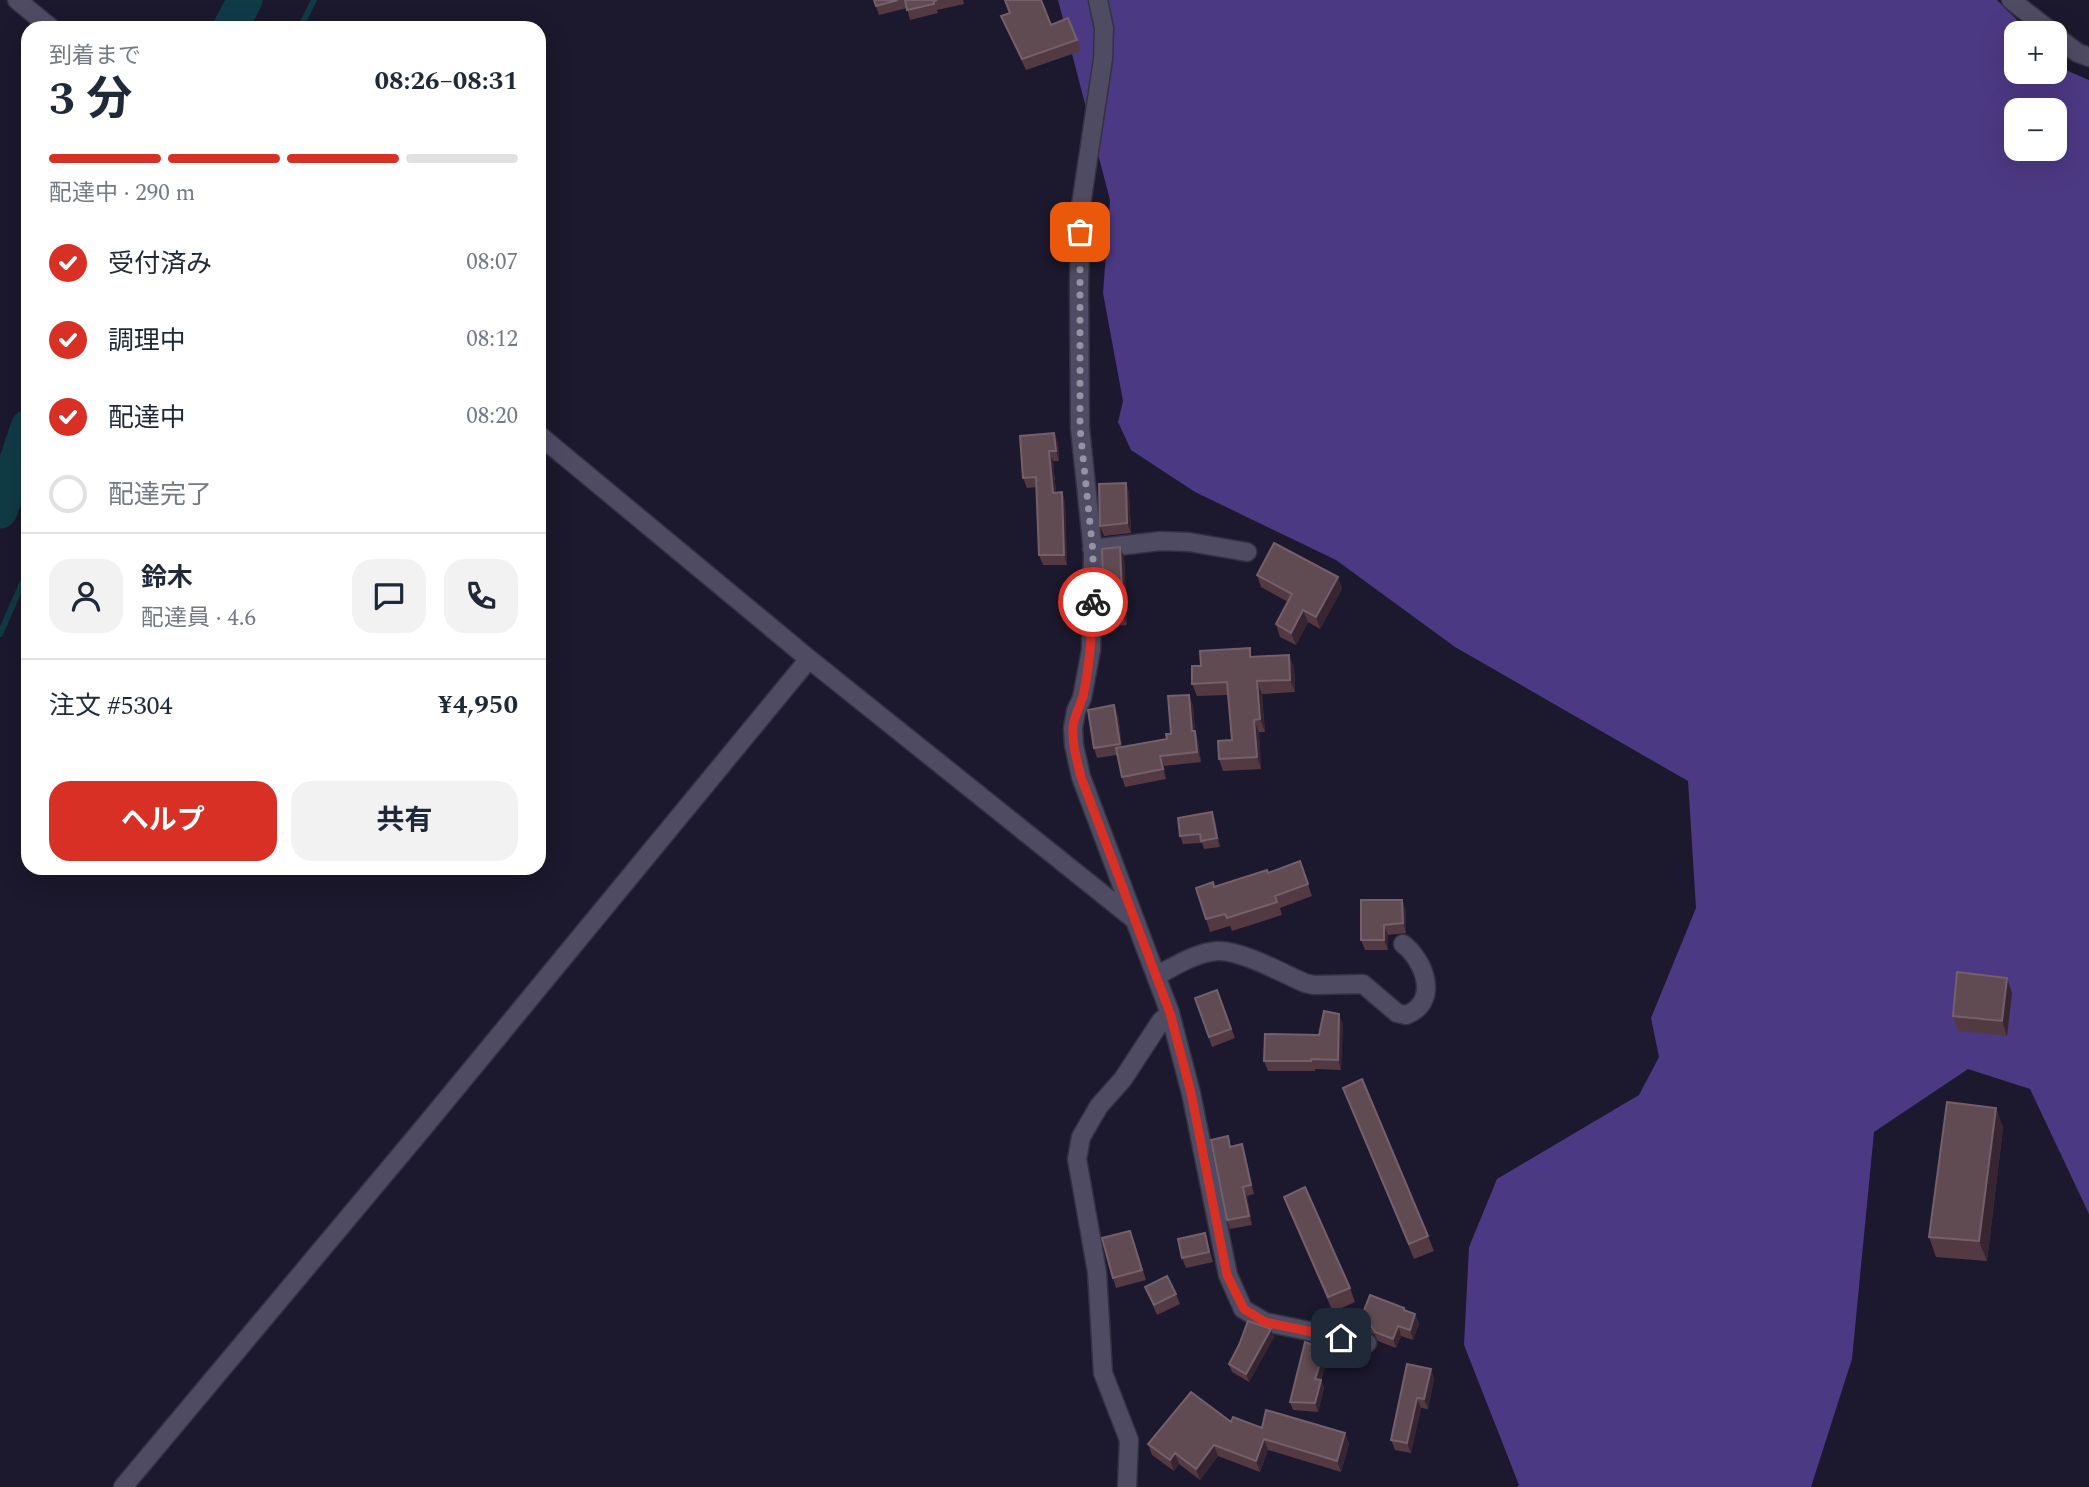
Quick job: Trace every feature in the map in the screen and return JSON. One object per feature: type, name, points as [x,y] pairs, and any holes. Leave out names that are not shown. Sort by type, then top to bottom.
[{"type":"street","points":[[17,0],[42,21]]},
{"type":"street","points":[[1098,0],[1104,28],[1103,59],[1081,205],[1079,285],[1080,428],[1092,549],[1091,650],[1082,698],[1076,711],[1074,745],[1081,777],[1170,1013],[1191,1093],[1227,1275],[1244,1309],[1265,1322],[1367,1343]]},
{"type":"street","points":[[2011,0],[2038,21]]},
{"type":"street","points":[[2067,44],[2089,57]]},
{"type":"street","points":[[546,441],[809,659],[1135,920]]},
{"type":"street","points":[[1092,549],[1168,541],[1247,552]]},
{"type":"street","points":[[122,1487],[433,1116],[809,659]]},
{"type":"street","points":[[1156,976],[1202,954],[1221,950],[1305,984],[1363,984],[1397,1013],[1406,1016],[1418,1008],[1427,988],[1417,956],[1403,944]]},
{"type":"street","points":[[1127,1487],[1129,1440],[1103,1373],[1097,1272],[1077,1159],[1081,1137],[1095,1112],[1123,1079],[1161,1021],[1170,1013]]},
{"type":"shaded area","points":[[1058,0],[1997,0],[2018,21],[2004,21],[2004,84],[2067,84],[2067,70],[2089,80],[2089,1214],[2030,1089],[1968,1069],[1874,1132],[1852,1359],[1811,1487],[1517,1487],[1519,1485],[1464,1345],[1469,1247],[1497,1179],[1639,1095],[1659,1057],[1651,1018],[1696,908],[1688,781],[1455,647],[1336,560],[1195,492],[1131,450],[1118,422],[1123,401],[1103,293],[1110,200]]},
{"type":"building","points":[[874,0],[898,0],[876,6]]},
{"type":"building","points":[[905,0],[937,0],[934,4],[907,10]]},
{"type":"building","points":[[1005,0],[1041,0],[1051,25],[1068,18],[1077,40],[1022,59],[1001,16],[1010,13]]},
{"type":"building","points":[[1054,433],[1056,451],[1049,451],[1053,493],[1062,492],[1064,555],[1039,555],[1036,477],[1023,478],[1020,436]]},
{"type":"building","points":[[1126,483],[1127,523],[1100,526],[1099,484]]},
{"type":"building","points":[[1274,543],[1338,577],[1316,617],[1303,610],[1291,633],[1276,624],[1292,594],[1257,575]]},
{"type":"building","points":[[1120,547],[1123,615],[1104,616],[1102,549]]},
{"type":"building","points":[[1250,648],[1250,657],[1289,655],[1290,680],[1257,681],[1260,719],[1254,720],[1257,757],[1219,759],[1218,741],[1232,740],[1227,682],[1192,684],[1192,666],[1201,666],[1200,651]]},
{"type":"building","points":[[1189,695],[1197,752],[1160,756],[1163,769],[1122,777],[1116,748],[1167,739],[1166,734],[1171,734],[1168,696]]},
{"type":"building","points":[[1114,705],[1120,744],[1094,748],[1088,710]]},
{"type":"building","points":[[1212,812],[1217,838],[1201,841],[1200,834],[1180,836],[1178,818]]},
{"type":"building","points":[[1300,861],[1308,884],[1275,896],[1277,902],[1227,918],[1225,914],[1206,919],[1196,888],[1213,882],[1214,887],[1267,870],[1268,873]]},
{"type":"building","points":[[1361,900],[1402,900],[1403,923],[1384,925],[1384,940],[1361,940]]},
{"type":"building","points":[[1957,972],[2007,978],[2002,1021],[1953,1016]]},
{"type":"building","points":[[1217,990],[1231,1029],[1209,1037],[1195,998]]},
{"type":"building","points":[[1324,1011],[1339,1014],[1338,1060],[1264,1061],[1265,1034],[1319,1035]]},
{"type":"building","points":[[1362,1079],[1428,1236],[1409,1244],[1343,1088]]},
{"type":"building","points":[[1947,1102],[1996,1108],[1979,1241],[1929,1237]]},
{"type":"building","points":[[1228,1136],[1230,1147],[1242,1144],[1251,1185],[1243,1187],[1249,1216],[1227,1220],[1211,1140]]},
{"type":"building","points":[[1305,1187],[1350,1288],[1328,1297],[1284,1197]]},
{"type":"building","points":[[1130,1231],[1142,1270],[1113,1278],[1102,1238]]},
{"type":"building","points":[[1205,1233],[1209,1252],[1182,1258],[1178,1239]]},
{"type":"building","points":[[1167,1276],[1176,1294],[1154,1305],[1145,1287]]},
{"type":"building","points":[[1370,1295],[1415,1314],[1410,1330],[1398,1326],[1393,1339],[1375,1332],[1371,1325],[1360,1321]]},
{"type":"building","points":[[1248,1321],[1271,1329],[1246,1374],[1229,1364]]},
{"type":"building","points":[[1305,1342],[1325,1349],[1315,1379],[1321,1380],[1315,1403],[1290,1402]]},
{"type":"building","points":[[1407,1364],[1431,1369],[1424,1399],[1417,1398],[1407,1443],[1391,1440]]},
{"type":"building","points":[[1191,1392],[1231,1422],[1233,1417],[1262,1428],[1266,1410],[1345,1433],[1337,1461],[1264,1439],[1256,1461],[1214,1445],[1196,1469],[1175,1453],[1170,1460],[1148,1444]]},
{"type":"waterway","points":[[234,21],[245,0]]},
{"type":"waterway","points":[[304,21],[314,0]]},
{"type":"waterway","points":[[0,511],[21,448]]},
{"type":"waterway","points":[[0,634],[21,586]]},
{"type":"way so far","points":[[1080,232],[1080,428],[1093,552],[1093,602]]},
{"type":"route","points":[[1093,602],[1091,650],[1082,698],[1076,711],[1074,745],[1081,777],[1170,1013],[1191,1093],[1227,1275],[1244,1309],[1265,1322],[1341,1338]]}]
